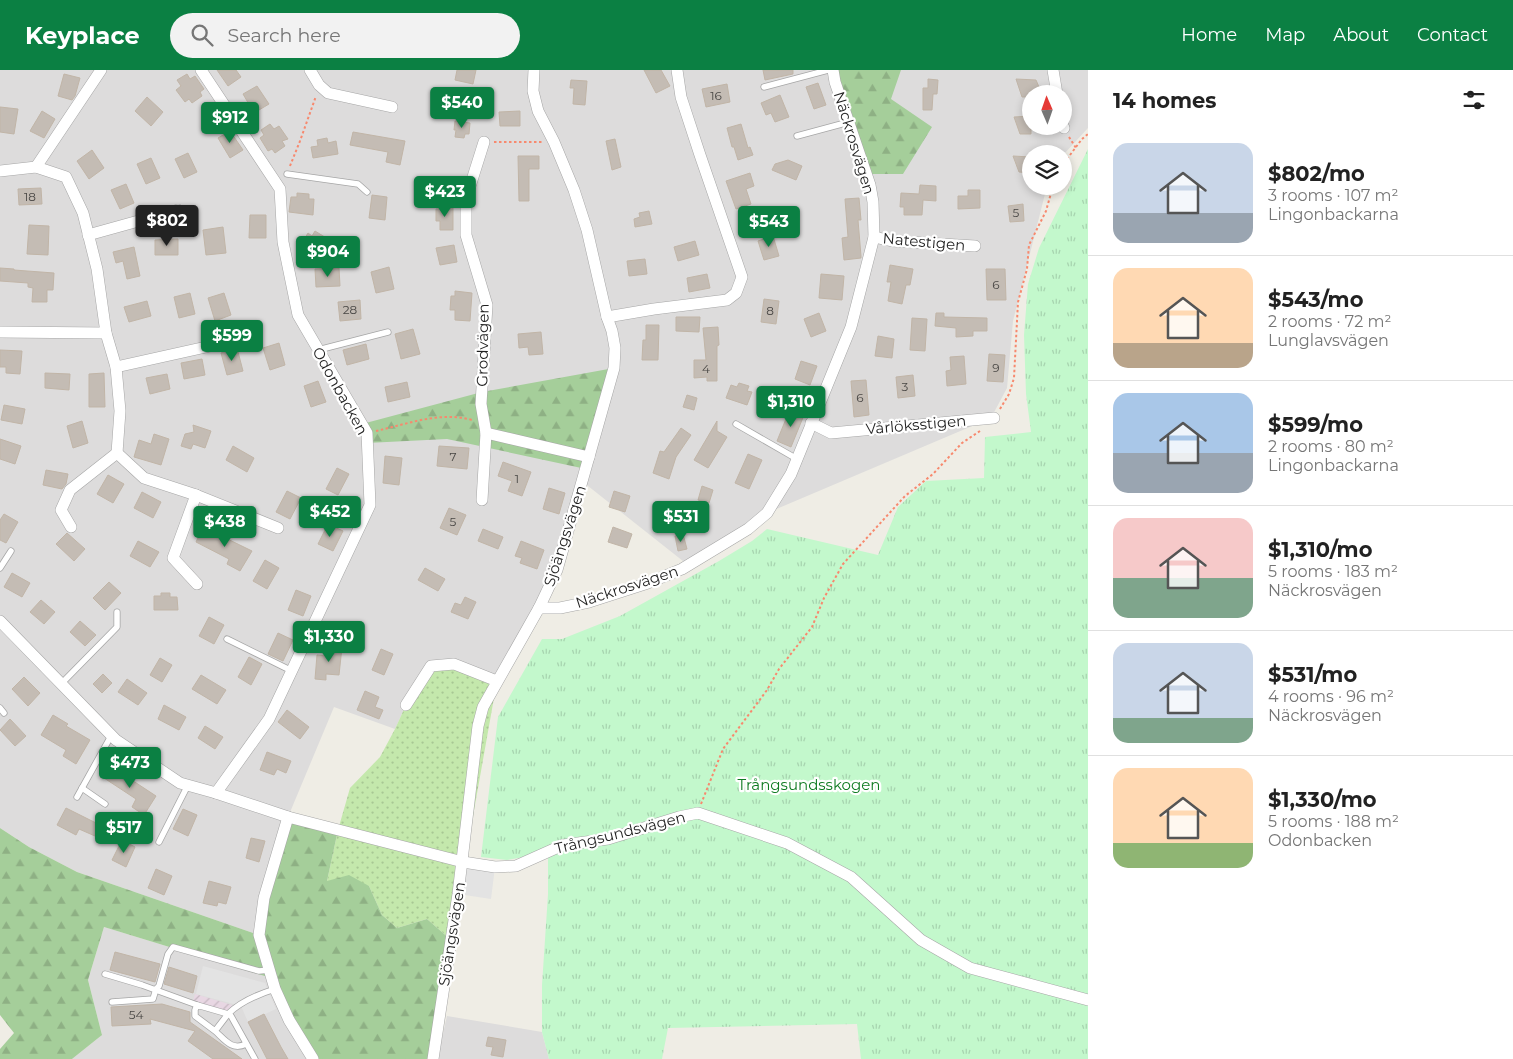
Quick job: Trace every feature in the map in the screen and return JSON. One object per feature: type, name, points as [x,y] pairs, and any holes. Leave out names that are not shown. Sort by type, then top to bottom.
[{"type":"street","points":[[36,167],[101,70]]},
{"type":"street","name":"Odonbacken","points":[[201,70],[280,189],[283,242],[298,315],[367,433],[370,505],[269,719],[216,793]]},
{"type":"street","points":[[310,70],[319,85],[328,93],[392,107]]},
{"type":"street","name":"Sjöängsvägen","points":[[433,1059],[463,862],[478,726],[483,707],[539,608],[557,570],[614,368],[615,348],[612,331],[587,230],[574,190],[554,142],[538,111],[533,91],[534,70]]},
{"type":"street","points":[[607,316],[727,300],[736,292],[742,277],[681,97],[678,70]]},
{"type":"street","name":"Näckrosvägen","points":[[539,608],[560,608],[589,602],[682,570],[748,529],[767,513],[791,474],[850,327],[874,237],[873,202],[870,185],[835,82],[833,70]]},
{"type":"street","points":[[1053,70],[1056,85]]},
{"type":"street","name":"Grodvägen","points":[[482,500],[485,428],[481,404],[487,305],[466,235],[466,199],[484,142]]},
{"type":"street","points":[[0,171],[36,167],[66,177],[83,213],[96,269],[106,333],[116,367],[120,411],[117,453],[70,490],[61,510],[71,527]]},
{"type":"street","points":[[88,235],[178,210]]},
{"type":"street","name":"Natestigen","points":[[874,237],[892,241],[975,246]]},
{"type":"street","points":[[0,332],[106,333]]},
{"type":"street","points":[[116,367],[215,345]]},
{"type":"street","name":"Vårlöksstigen","points":[[811,423],[831,433],[994,418]]},
{"type":"street","points":[[485,428],[589,457]]},
{"type":"street","points":[[117,453],[144,478],[196,495],[278,528]]},
{"type":"street","points":[[196,495],[173,558],[197,584]]},
{"type":"street","name":"Trångsundsvägen","points":[[0,622],[111,736],[180,783],[288,817],[463,862],[495,867],[516,866],[563,845],[608,839],[698,813],[787,843],[851,877],[920,940],[970,968],[1088,1000]]},
{"type":"street","points":[[406,705],[430,666],[454,664],[497,681]]},
{"type":"street","points":[[288,817],[264,898],[259,935],[275,989],[288,1020],[313,1059]]},
{"type":"lane","points":[[764,87],[828,70]]},
{"type":"lane","points":[[797,136],[849,122]]},
{"type":"lane","points":[[287,174],[358,184],[367,192]]},
{"type":"lane","points":[[318,350],[388,332]]},
{"type":"lane","points":[[736,424],[797,459]]},
{"type":"lane","points":[[0,568],[11,551]]},
{"type":"lane","points":[[61,684],[117,628],[117,612]]},
{"type":"lane","points":[[227,639],[292,672]]},
{"type":"lane","points":[[77,796],[111,736]]},
{"type":"lane","points":[[159,842],[188,785]]},
{"type":"lane","points":[[82,788],[105,804]]},
{"type":"lane","points":[[112,1002],[153,999],[159,986],[168,954],[173,947],[259,971],[269,970]]},
{"type":"lane","points":[[105,974],[156,989],[197,1005],[228,1014],[231,1016],[255,1059]]},
{"type":"lane","points":[[215,1031],[233,1009],[262,993],[275,989]]},
{"type":"lane","points":[[197,1005],[195,1016],[236,1047],[246,1044]]},
{"type":"path","points":[[287,174],[319,85]]},
{"type":"path","points":[[1072,152],[1088,134]]},
{"type":"path","points":[[484,142],[554,142]]},
{"type":"path","points":[[698,813],[723,749],[767,690],[779,669],[812,627],[824,598],[843,564],[905,496],[933,474],[962,443],[990,424],[1009,394],[1014,378],[1018,302],[1027,269],[1030,245],[1046,211],[1050,195]]},
{"type":"path","points":[[367,433],[443,416],[465,417],[485,428]]},
{"type":"shaded area","points":[[0,70],[1088,70],[1088,128],[1072,145],[1022,145],[1022,195],[1045,195],[1013,321],[1007,388],[991,418],[767,513],[688,565],[583,482],[557,570],[497,681],[406,705],[395,729],[334,707],[288,817],[259,935],[77,872],[29,847],[0,828]]},
{"type":"shaded area","points":[[463,862],[495,867],[491,899],[458,894]]},
{"type":"shaded area","points":[[104,927],[271,978],[313,1059],[72,1059],[102,1035],[88,980]]},
{"type":"shaded area","points":[[203,966],[265,983],[276,1009],[248,1022],[241,1006],[196,994]]},
{"type":"shaded area","points":[[195,994],[232,1005],[230,1013],[193,1001]]},
{"type":"shaded area","points":[[447,1016],[542,1032],[549,1059],[437,1059]]},
{"type":"green space","points":[[833,70],[901,70],[891,99],[932,127],[903,174],[867,174]]},
{"type":"green space","name":"Trångsundsskogen","points":[[1088,149],[1088,1059],[861,1059],[857,1024],[668,1028],[662,1059],[549,1059],[542,1032],[542,985],[548,894],[548,853],[507,860],[481,857],[498,717],[542,639],[562,639],[620,616],[719,561],[752,541],[767,529],[878,555],[898,507],[926,481],[984,478],[985,437],[1031,432],[1026,394],[1024,335],[1028,284],[1039,248],[1065,195],[1072,195],[1072,181]]},
{"type":"green space","points":[[614,368],[586,469],[447,439],[367,443],[362,424],[482,392]]},
{"type":"green space","points":[[454,664],[497,681],[451,940],[427,919],[397,928],[382,915],[369,886],[327,881],[338,830],[350,788],[380,757],[406,705],[431,666]]},
{"type":"green space","points":[[288,817],[338,830],[327,881],[349,875],[369,886],[382,915],[397,928],[427,919],[451,940],[433,1059],[313,1059],[271,978],[104,927],[88,980],[102,1035],[72,1059],[0,1059],[0,1049],[14,1033],[0,1015],[0,828],[29,847],[77,872],[259,935]]},
{"type":"building","points":[[217,70],[236,70],[241,77],[228,86]]},
{"type":"building","points":[[457,70],[476,70],[473,84],[455,80]]},
{"type":"building","points":[[644,70],[661,70],[670,86],[656,93]]},
{"type":"building","points":[[763,70],[793,70],[793,74],[765,80]]},
{"type":"building","points":[[64,74],[80,78],[72,100],[58,96]]},
{"type":"building","points":[[187,74],[190,79],[195,76],[204,89],[200,92],[202,96],[192,103],[189,99],[185,102],[176,90],[181,86],[177,80]]},
{"type":"building","points":[[928,79],[938,80],[937,94],[933,94],[932,110],[923,110],[923,88],[928,88]]},
{"type":"building","points":[[1016,79],[1036,80],[1038,85],[1022,85],[1022,97]]},
{"type":"building","points":[[571,80],[587,81],[585,105],[573,104],[574,88],[570,88]]},
{"type":"building","points":[[818,83],[826,105],[814,109],[806,87]]},
{"type":"building","points":[[727,84],[730,102],[706,107],[702,89]]},
{"type":"building","points":[[257,86],[269,104],[254,113],[243,94]]},
{"type":"building","points":[[780,95],[789,117],[775,122],[771,113],[766,115],[761,103]]},
{"type":"building","points":[[147,97],[163,112],[151,126],[135,111]]},
{"type":"building","points":[[0,107],[18,109],[14,134],[0,132]]},
{"type":"building","points":[[42,111],[55,119],[44,138],[30,131]]},
{"type":"building","points":[[520,111],[520,126],[500,126],[499,112]]},
{"type":"building","points":[[1014,117],[1022,117],[1022,134],[1020,134]]},
{"type":"building","points":[[455,121],[470,123],[469,134],[465,134],[464,138],[455,137]]},
{"type":"building","points":[[270,124],[274,129],[279,126],[288,139],[282,141],[285,146],[275,153],[272,149],[268,151],[260,138],[264,135],[261,130]]},
{"type":"building","points":[[741,124],[748,148],[750,147],[753,155],[738,160],[727,128]]},
{"type":"building","points":[[230,131],[243,150],[230,158],[218,138]]},
{"type":"building","points":[[353,132],[405,141],[400,165],[386,162],[388,152],[350,145]]},
{"type":"building","points":[[327,138],[328,143],[336,141],[338,154],[313,158],[311,147],[318,146],[317,140]]},
{"type":"building","points":[[615,139],[621,167],[612,170],[606,141]]},
{"type":"building","points":[[92,150],[104,168],[89,179],[77,161]]},
{"type":"building","points":[[188,153],[197,172],[184,178],[175,159]]},
{"type":"building","points":[[518,156],[539,156],[539,169],[529,169],[529,201],[519,201]]},
{"type":"building","points":[[1013,156],[1022,157],[1022,172],[1019,172]]},
{"type":"building","points":[[151,158],[160,178],[146,184],[137,164]]},
{"type":"building","points":[[788,160],[802,166],[796,180],[772,170],[775,164]]},
{"type":"building","points":[[750,173],[754,186],[746,189],[751,204],[736,209],[726,181]]},
{"type":"building","points":[[126,184],[134,203],[120,209],[111,190]]},
{"type":"building","points":[[920,185],[936,186],[936,201],[923,200],[922,215],[904,215],[904,207],[900,207],[901,193],[919,194]]},
{"type":"building","points":[[41,188],[42,204],[19,205],[18,189]]},
{"type":"building","points":[[968,190],[980,190],[980,208],[958,209],[958,196],[968,196]]},
{"type":"building","points":[[297,193],[309,194],[309,199],[314,199],[313,215],[289,212],[291,197],[297,197]]},
{"type":"building","points":[[372,195],[387,197],[385,220],[369,218]]},
{"type":"building","points":[[859,198],[861,220],[858,220],[861,258],[844,260],[842,238],[848,237],[845,199]]},
{"type":"building","points":[[1023,204],[1024,221],[1010,222],[1008,206]]},
{"type":"building","points":[[440,206],[453,206],[453,230],[440,230],[440,221],[436,221],[436,209],[440,209]]},
{"type":"building","points":[[649,211],[652,224],[635,227],[634,219],[640,217],[639,213]]},
{"type":"building","points":[[250,215],[266,215],[266,238],[249,238]]},
{"type":"building","points":[[29,225],[49,226],[48,255],[27,254]]},
{"type":"building","points":[[223,227],[226,253],[206,255],[203,230]]},
{"type":"building","points":[[315,231],[328,239],[317,258],[305,250],[307,246],[302,243],[308,233],[312,236]]},
{"type":"building","points":[[773,236],[779,256],[764,260],[758,241]]},
{"type":"building","points":[[178,239],[178,255],[155,255],[155,240]]},
{"type":"building","points":[[695,241],[699,255],[678,261],[674,247]]},
{"type":"building","points":[[454,245],[457,262],[440,265],[436,248]]},
{"type":"building","points":[[134,247],[140,276],[127,279],[123,261],[116,263],[113,252]]},
{"type":"building","points":[[645,259],[647,274],[629,276],[627,261]]},
{"type":"building","points":[[890,265],[913,269],[910,285],[906,285],[902,304],[888,301],[891,282],[887,282]]},
{"type":"building","points":[[389,267],[394,289],[376,293],[371,272]]},
{"type":"building","points":[[0,268],[54,273],[53,290],[47,290],[47,302],[32,302],[33,288],[28,287],[28,283],[0,281]]},
{"type":"building","points":[[339,268],[340,286],[316,287],[315,269]]},
{"type":"building","points":[[986,269],[1005,269],[1006,300],[987,300]]},
{"type":"building","points":[[707,274],[710,288],[689,292],[687,278]]},
{"type":"building","points":[[821,274],[844,276],[842,300],[819,298]]},
{"type":"building","points":[[455,291],[472,293],[470,321],[455,320],[455,310],[450,310],[451,296],[455,296]]},
{"type":"building","points":[[190,293],[195,314],[179,318],[174,297]]},
{"type":"building","points":[[224,293],[231,315],[215,321],[208,298]]},
{"type":"building","points":[[764,299],[779,301],[776,324],[761,322]]},
{"type":"building","points":[[360,300],[361,319],[340,321],[338,302]]},
{"type":"building","points":[[147,301],[151,316],[129,322],[124,307]]},
{"type":"building","points":[[819,313],[826,331],[811,337],[804,319]]},
{"type":"building","points":[[936,313],[944,313],[944,317],[987,318],[987,331],[973,331],[973,336],[956,337],[956,328],[935,326]]},
{"type":"building","points":[[676,317],[700,317],[699,332],[676,331]]},
{"type":"building","points":[[912,318],[927,319],[925,351],[910,350]]},
{"type":"building","points":[[646,325],[659,325],[658,360],[642,360],[643,340],[646,340]]},
{"type":"building","points":[[718,327],[717,381],[707,381],[707,377],[694,378],[694,360],[706,360],[703,328]]},
{"type":"building","points":[[413,329],[420,354],[401,359],[395,334]]},
{"type":"building","points":[[541,332],[543,354],[529,355],[528,347],[519,348],[518,334]]},
{"type":"building","points":[[878,336],[894,339],[892,358],[875,356]]},
{"type":"building","points":[[279,343],[285,365],[270,370],[263,348]]},
{"type":"building","points":[[366,344],[369,359],[347,365],[343,350]]},
{"type":"building","points":[[237,348],[243,371],[227,375],[221,353]]},
{"type":"building","points":[[0,350],[22,351],[20,374],[6,373],[6,367],[0,367]]},
{"type":"building","points":[[989,354],[1005,355],[1003,382],[987,381]]},
{"type":"building","points":[[964,356],[966,384],[947,386],[946,371],[951,370],[950,357]]},
{"type":"building","points":[[202,359],[205,375],[184,379],[181,363]]},
{"type":"building","points":[[801,361],[817,366],[810,385],[795,379]]},
{"type":"building","points":[[45,373],[70,374],[69,390],[45,388]]},
{"type":"building","points":[[104,373],[105,407],[89,407],[89,374]]},
{"type":"building","points":[[167,374],[170,389],[150,394],[146,378]]},
{"type":"building","points":[[913,375],[915,396],[898,398],[896,377]]},
{"type":"building","points":[[866,380],[869,415],[854,417],[851,381]]},
{"type":"building","points":[[318,381],[326,402],[311,407],[304,386]]},
{"type":"building","points":[[407,382],[410,397],[388,402],[385,387]]},
{"type":"building","points":[[739,383],[749,386],[747,391],[752,392],[747,405],[726,398],[731,385],[737,387]]},
{"type":"building","points":[[687,395],[697,398],[694,410],[683,407]]},
{"type":"building","points":[[4,405],[25,409],[22,424],[1,420]]},
{"type":"building","points":[[790,409],[804,415],[791,447],[777,441]]},
{"type":"building","points":[[82,421],[88,443],[73,448],[67,426]]},
{"type":"building","points":[[717,421],[717,431],[727,437],[708,468],[694,460]]},
{"type":"building","points":[[193,425],[211,431],[205,448],[193,444],[191,449],[181,446],[185,434],[194,432]]},
{"type":"building","points":[[681,428],[691,435],[676,457],[669,479],[653,473],[660,451],[664,452]]},
{"type":"building","points":[[154,434],[169,439],[161,465],[134,457],[139,440],[151,444]]},
{"type":"building","points":[[0,439],[21,446],[15,464],[0,459]]},
{"type":"building","points":[[233,446],[254,458],[247,472],[226,460]]},
{"type":"building","points":[[439,446],[469,448],[467,469],[437,466]]},
{"type":"building","points":[[748,454],[762,460],[749,489],[735,483]]},
{"type":"building","points":[[385,456],[402,458],[399,485],[383,483]]},
{"type":"building","points":[[503,462],[531,472],[522,496],[508,491],[512,481],[498,476]]},
{"type":"building","points":[[337,468],[349,474],[338,495],[326,489]]},
{"type":"building","points":[[46,470],[68,474],[66,484],[62,489],[43,485]]},
{"type":"building","points":[[108,475],[124,484],[113,503],[97,494]]},
{"type":"building","points":[[702,486],[713,490],[709,503],[698,500]]},
{"type":"building","points":[[549,488],[565,493],[559,514],[543,509]]},
{"type":"building","points":[[287,491],[301,498],[290,519],[276,512]]},
{"type":"building","points":[[614,491],[630,496],[625,512],[609,507]]},
{"type":"building","points":[[142,492],[161,502],[153,518],[134,508]]},
{"type":"building","points":[[449,508],[466,515],[457,535],[440,528]]},
{"type":"building","points":[[4,514],[18,522],[6,543],[0,540],[0,520]]},
{"type":"building","points":[[328,524],[343,531],[333,551],[318,544]]},
{"type":"building","points":[[203,527],[252,551],[240,571],[227,564],[229,559],[196,542]]},
{"type":"building","points":[[613,527],[632,534],[627,548],[608,542]]},
{"type":"building","points":[[483,529],[503,537],[498,549],[478,541]]},
{"type":"building","points":[[67,533],[85,549],[74,561],[56,544]]},
{"type":"building","points":[[683,534],[687,549],[678,551],[675,536]]},
{"type":"building","points":[[138,541],[159,552],[150,567],[130,556]]},
{"type":"building","points":[[521,541],[544,550],[537,569],[520,563],[522,558],[515,556]]},
{"type":"building","points":[[265,560],[279,568],[267,589],[253,581]]},
{"type":"building","points":[[425,568],[445,579],[438,591],[418,580]]},
{"type":"building","points":[[12,573],[30,583],[22,597],[4,587]]},
{"type":"building","points":[[109,582],[121,593],[105,610],[93,598]]},
{"type":"building","points":[[296,590],[311,596],[303,616],[288,610]]},
{"type":"building","points":[[161,593],[170,593],[170,597],[177,597],[178,610],[154,610],[154,596],[161,596]]},
{"type":"building","points":[[465,597],[476,602],[468,619],[451,612],[455,603],[461,605]]},
{"type":"building","points":[[41,600],[55,612],[44,624],[30,612]]},
{"type":"building","points":[[209,617],[224,625],[214,644],[199,636]]},
{"type":"building","points":[[80,621],[96,635],[85,646],[70,632]]},
{"type":"building","points":[[278,633],[293,640],[283,661],[268,654]]},
{"type":"building","points":[[328,646],[342,647],[339,675],[326,674],[326,680],[315,679],[317,655],[327,656]]},
{"type":"building","points":[[381,649],[393,654],[384,675],[372,670]]},
{"type":"building","points":[[249,657],[262,664],[251,685],[238,677]]},
{"type":"building","points":[[160,658],[172,665],[162,682],[150,675]]},
{"type":"building","points":[[103,674],[112,683],[102,693],[93,684]]},
{"type":"building","points":[[201,675],[226,690],[217,704],[192,689]]},
{"type":"building","points":[[24,677],[40,693],[28,706],[12,689]]},
{"type":"building","points":[[127,679],[147,693],[138,705],[118,692]]},
{"type":"building","points":[[365,691],[379,697],[375,707],[383,710],[379,719],[357,710]]},
{"type":"building","points":[[164,705],[186,717],[179,730],[158,719]]},
{"type":"building","points":[[287,710],[309,727],[300,739],[278,722]]},
{"type":"building","points":[[53,715],[68,724],[66,726],[90,740],[76,764],[63,756],[66,750],[41,735]]},
{"type":"building","points":[[10,719],[26,736],[15,746],[0,730]]},
{"type":"building","points":[[205,726],[223,737],[215,749],[198,738]]},
{"type":"building","points":[[267,752],[291,761],[286,773],[277,769],[274,775],[260,770]]},
{"type":"building","points":[[109,765],[156,796],[144,815],[132,807],[136,799],[101,776]]},
{"type":"building","points":[[66,808],[96,823],[99,817],[119,826],[111,843],[79,829],[76,835],[57,825]]},
{"type":"building","points":[[183,809],[197,815],[188,836],[173,829]]},
{"type":"building","points":[[251,838],[265,841],[259,862],[246,858]]},
{"type":"building","points":[[122,840],[135,847],[126,867],[112,860]]},
{"type":"building","points":[[156,869],[172,876],[164,895],[148,888]]},
{"type":"building","points":[[209,881],[231,887],[226,904],[218,902],[217,906],[203,903]]},
{"type":"building","points":[[115,952],[160,964],[155,982],[110,970]]},
{"type":"building","points":[[169,967],[197,976],[193,993],[164,984]]},
{"type":"building","points":[[162,1004],[190,1012],[190,1022],[242,1059],[213,1059],[188,1041],[195,1031],[150,1019],[151,1024],[112,1026],[111,1007]]},
{"type":"building","points":[[264,1014],[288,1059],[267,1059],[248,1022]]},
{"type":"building","points":[[488,1037],[506,1040],[503,1057],[491,1055],[493,1047],[486,1046]]}]
